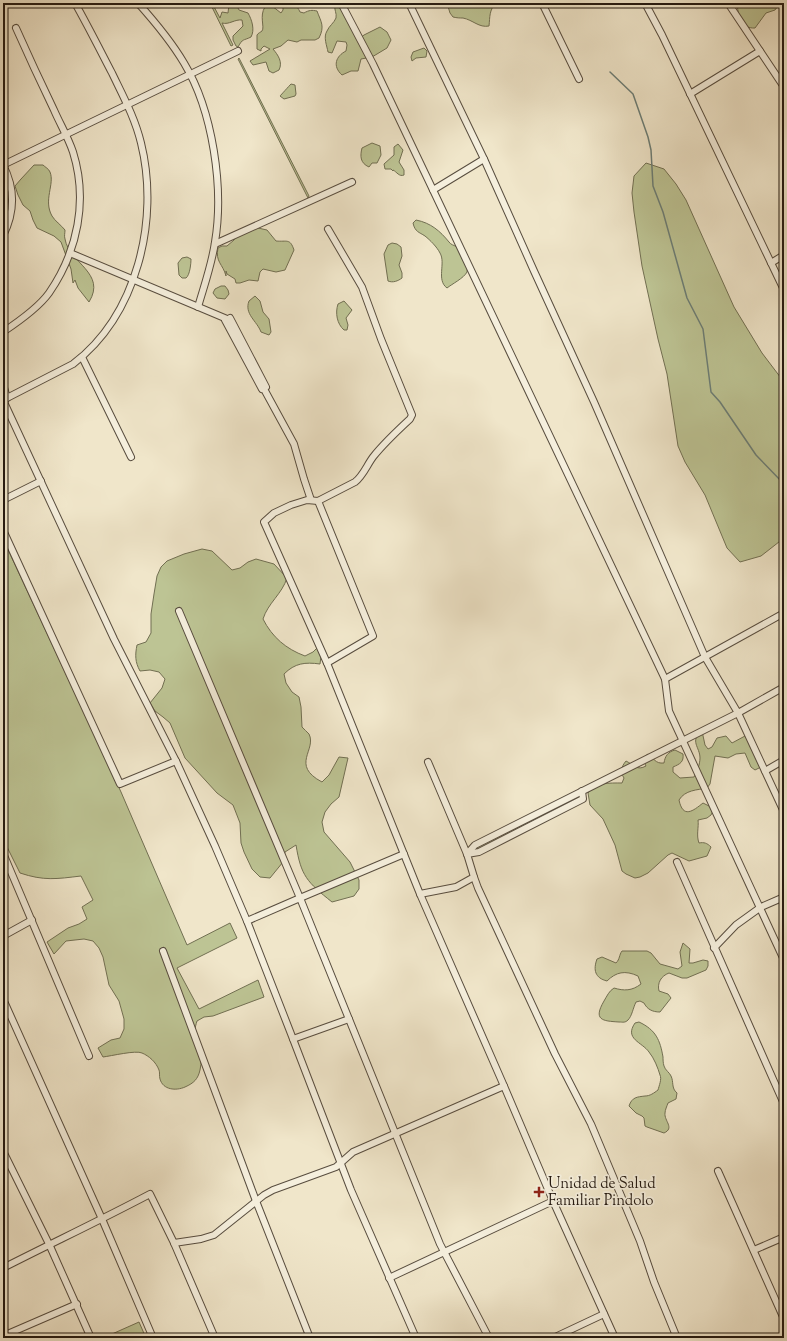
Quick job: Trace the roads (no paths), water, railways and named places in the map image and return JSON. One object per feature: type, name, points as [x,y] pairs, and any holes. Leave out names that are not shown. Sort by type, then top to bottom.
[{"type":"street","points":[[4,399],[73,364],[82,357],[100,336],[116,314],[133,280],[140,257],[147,221],[147,183],[141,143],[128,105],[76,3]]},
{"type":"street","points":[[138,3],[165,34],[190,74],[202,102],[214,150],[218,220],[215,244],[198,307]]},
{"type":"street","points":[[341,3],[373,64],[664,679],[669,711],[761,907],[784,960]]},
{"type":"street","points":[[409,3],[484,158],[537,279],[594,402],[705,657],[738,713],[784,812]]},
{"type":"street","points":[[542,3],[579,79]]},
{"type":"street","points":[[645,3],[784,290]]},
{"type":"street","points":[[728,3],[784,87]]},
{"type":"street","points":[[3,332],[32,310],[48,294],[70,253],[77,231],[81,193],[73,151],[16,28]]},
{"type":"street","points":[[3,236],[12,208],[12,198],[8,176],[3,165],[238,51]]},
{"type":"street","points":[[690,94],[760,51]]},
{"type":"street","points":[[433,190],[484,158]]},
{"type":"street","points":[[215,244],[352,182]]},
{"type":"street","points":[[328,229],[362,287],[381,340],[412,415],[410,419],[373,457],[360,479],[315,501],[291,504],[274,513],[264,522],[327,663],[420,894],[553,1201],[615,1338]]},
{"type":"street","points":[[70,253],[227,319],[294,444],[304,478],[373,636],[327,663]]},
{"type":"street","points":[[771,263],[784,255]]},
{"type":"street","points":[[82,357],[131,457]]},
{"type":"street","points":[[3,384],[4,399],[114,638],[176,761],[215,846],[247,921],[351,1190],[416,1338]]},
{"type":"street","points":[[3,500],[42,481]]},
{"type":"street","points":[[3,530],[120,784],[176,761]]},
{"type":"street","points":[[179,611],[300,898],[444,1252],[489,1338]]},
{"type":"street","points":[[664,679],[784,613]]},
{"type":"street","points":[[467,854],[475,845],[738,713],[784,687]]},
{"type":"street","points":[[765,772],[784,760]]},
{"type":"street","points":[[428,762],[467,854],[478,888],[555,1054],[591,1124],[640,1240],[654,1282],[677,1338]]},
{"type":"street","points":[[467,854],[479,852],[583,799],[582,791]]},
{"type":"street","points":[[3,853],[89,1056]]},
{"type":"street","points":[[247,921],[404,854]]},
{"type":"street","points":[[677,862],[784,1104]]},
{"type":"street","points":[[420,894],[456,887],[474,877]]},
{"type":"street","points":[[714,948],[736,926],[761,907],[784,897]]},
{"type":"street","points":[[3,936],[32,920]]},
{"type":"street","points":[[163,951],[256,1201],[310,1338]]},
{"type":"street","points":[[3,999],[102,1219],[153,1338]]},
{"type":"street","points":[[293,1039],[349,1019]]},
{"type":"street","points":[[174,1243],[201,1239],[214,1235],[256,1201],[273,1190],[336,1167],[353,1152],[504,1086]]},
{"type":"street","points":[[3,1151],[49,1244],[91,1338]]},
{"type":"street","points":[[718,1171],[784,1320]]},
{"type":"street","points":[[3,1268],[150,1194],[174,1243],[215,1338]]},
{"type":"street","points":[[389,1278],[553,1201]]},
{"type":"street","points":[[754,1250],[784,1237]]},
{"type":"street","points":[[3,1337],[77,1304]]},
{"type":"street","points":[[553,1338],[604,1314]]},
{"type":"waterway","points":[[610,72],[633,94],[648,137],[651,150],[653,186],[663,212],[687,298],[703,329],[711,392],[720,402],[756,455],[784,484]]},
{"type":"place","name":"Unidad de Salud Familiar Pindolo","points":[[539,1192]]}]
